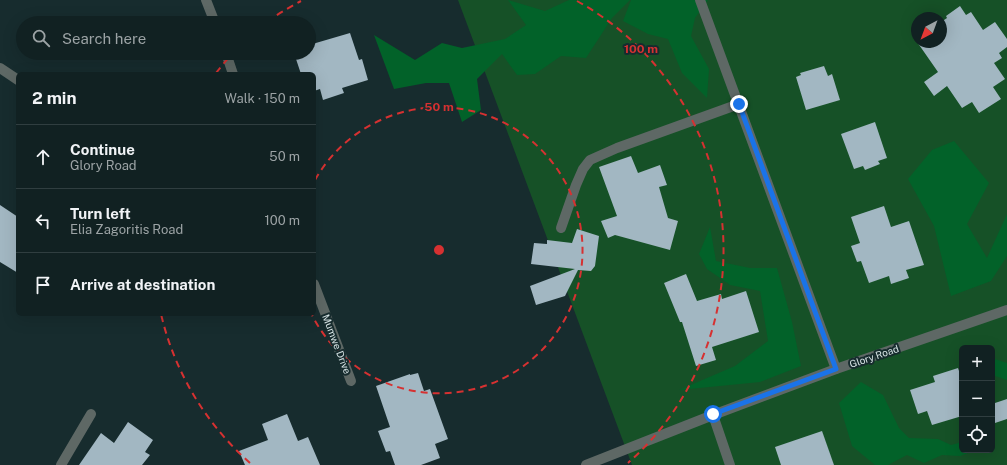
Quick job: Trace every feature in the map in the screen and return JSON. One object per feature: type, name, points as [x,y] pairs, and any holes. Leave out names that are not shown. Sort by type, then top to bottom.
[{"type":"street","points":[[206,0],[212,16]]},
{"type":"street","points":[[700,0],[836,369]]},
{"type":"street","points":[[228,60],[232,72]]},
{"type":"street","points":[[0,68],[16,79]]},
{"type":"street","points":[[561,228],[583,169],[590,160],[617,148],[739,104]]},
{"type":"street","name":"Mumwe Drive","points":[[316,289],[351,381]]},
{"type":"street","name":"Glory Road","points":[[586,465],[713,414],[836,369],[1007,310]]},
{"type":"street","points":[[61,465],[91,414]]},
{"type":"street","points":[[713,414],[730,465]]},
{"type":"green space","points":[[458,0],[1007,0],[1007,465],[632,465]]},
{"type":"green space","points":[[508,0],[545,11],[569,0],[630,0],[612,18],[586,58],[561,56],[535,74],[517,75],[502,54],[477,79],[481,110],[462,122],[449,83],[426,83],[394,89],[374,35],[415,60],[442,43],[462,48],[505,39],[526,25]]},
{"type":"green space","points":[[631,0],[708,0],[695,18],[691,36],[709,69],[707,98],[682,73],[668,39],[648,34],[623,21]]},
{"type":"green space","points":[[954,141],[989,183],[967,224],[987,258],[1007,214],[1007,256],[991,281],[951,296],[934,226],[908,179],[932,150]]},
{"type":"green space","points":[[710,227],[716,261],[750,268],[777,268],[792,322],[801,366],[760,382],[679,390],[735,366],[768,341],[760,291],[730,285],[707,269],[699,254]]},
{"type":"green space","points":[[995,359],[1007,363],[1007,380],[995,376]]},
{"type":"green space","points":[[861,382],[883,395],[899,428],[909,438],[938,439],[951,445],[959,443],[959,453],[968,453],[960,456],[942,455],[924,463],[907,455],[888,465],[875,465],[852,446],[839,403]]},
{"type":"building","points":[[960,6],[966,15],[971,12],[983,30],[995,22],[1007,39],[1007,47],[999,53],[1002,58],[994,63],[1005,79],[993,87],[1001,99],[979,113],[972,102],[962,108],[947,86],[934,96],[924,82],[938,72],[921,48],[947,48],[947,15]]},
{"type":"building","points":[[350,33],[359,60],[362,59],[368,80],[342,88],[344,93],[323,100],[320,89],[316,90],[316,72],[300,72],[296,60],[316,60],[316,43]]},
{"type":"building","points":[[824,66],[828,76],[832,74],[840,100],[806,110],[796,77],[801,75],[800,73]]},
{"type":"building","points":[[875,122],[887,158],[878,161],[880,164],[865,170],[863,166],[854,169],[841,134]]},
{"type":"building","points":[[631,156],[638,173],[660,165],[667,185],[659,187],[668,218],[678,221],[670,250],[615,235],[608,238],[601,221],[617,216],[599,167]]},
{"type":"building","points":[[0,205],[16,216],[16,272],[0,262]]},
{"type":"building","points":[[884,206],[891,227],[909,221],[924,265],[906,270],[909,278],[891,284],[889,276],[869,283],[861,261],[857,262],[851,246],[860,243],[851,217]]},
{"type":"building","points":[[577,229],[599,236],[595,266],[591,271],[578,270],[565,296],[536,305],[530,286],[575,269],[531,264],[534,243],[547,244],[547,240],[572,243]]},
{"type":"building","points":[[686,274],[697,301],[721,294],[722,299],[746,291],[759,332],[712,347],[716,360],[696,366],[682,322],[680,322],[664,283]]},
{"type":"building","points":[[958,368],[959,417],[932,425],[927,411],[918,414],[910,390],[935,382],[933,376]]},
{"type":"building","points":[[418,373],[424,391],[430,389],[448,439],[435,444],[440,458],[421,465],[395,465],[390,451],[386,452],[378,431],[390,427],[376,386],[410,374]]},
{"type":"building","points":[[1007,399],[1007,419],[995,423],[995,417],[995,403]]},
{"type":"building","points":[[287,414],[298,441],[308,437],[320,465],[245,465],[239,451],[268,440],[262,424]]},
{"type":"building","points":[[128,422],[153,440],[145,452],[150,455],[142,465],[79,465],[101,433],[114,443]]},
{"type":"building","points":[[822,431],[834,465],[781,465],[775,447]]},
{"type":"route","points":[[713,414],[836,369],[739,104]]}]
